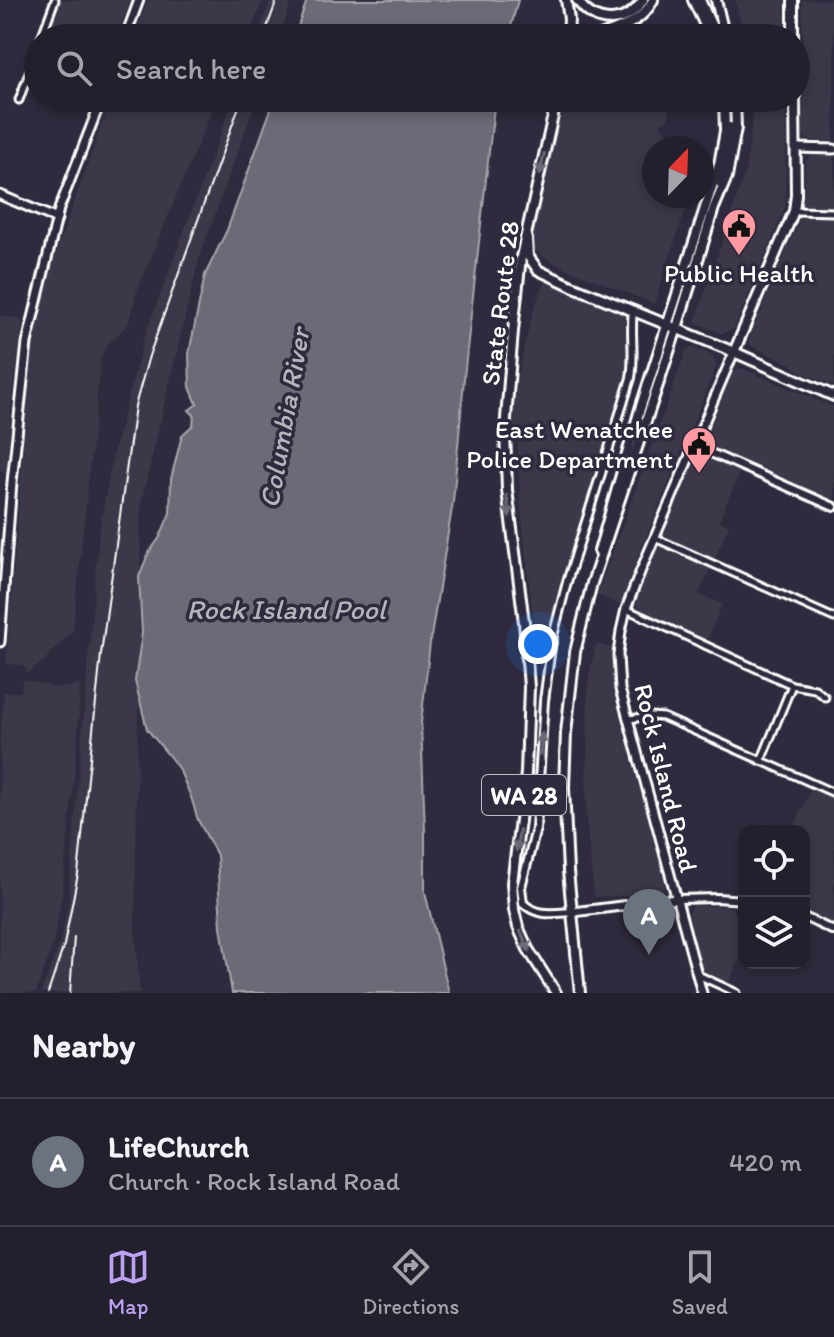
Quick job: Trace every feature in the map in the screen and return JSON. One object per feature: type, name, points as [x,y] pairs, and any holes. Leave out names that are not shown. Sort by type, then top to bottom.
[{"type":"main road","points":[[130,24],[139,0]]},
{"type":"main road","points":[[566,0],[569,24]]},
{"type":"main road","points":[[577,0],[589,14],[611,20],[630,14],[643,0]]},
{"type":"main road","points":[[627,24],[638,19],[653,0]]},
{"type":"main road","points":[[693,0],[704,24]]},
{"type":"main road","points":[[700,0],[711,24]]},
{"type":"main road","points":[[716,0],[722,24]]},
{"type":"main road","points":[[793,0],[793,24]]},
{"type":"main road","points":[[0,642],[12,482],[27,343],[57,219],[97,112]]},
{"type":"main road","name":"State Route 28","points":[[512,883],[526,773],[529,707],[524,622],[507,490],[505,431],[521,257],[554,112]]},
{"type":"main road","points":[[580,993],[565,839],[566,733],[575,652],[592,583],[721,160],[728,112]]},
{"type":"main road","points":[[672,326],[725,184],[736,128],[733,112]]},
{"type":"main road","points":[[734,352],[794,211],[795,112]]},
{"type":"main road","points":[[796,148],[834,149]]},
{"type":"main road","points":[[0,195],[57,219]]},
{"type":"main road","points":[[527,234],[528,256],[538,270],[834,396]]},
{"type":"main road","name":"Rock Island Road","points":[[702,993],[620,689],[618,655],[626,609],[734,352]]},
{"type":"main road","points":[[526,659],[547,651],[552,640]]},
{"type":"main road","points":[[539,655],[546,656],[549,662]]},
{"type":"main road","points":[[512,883],[523,903]]},
{"type":"main road","name":"WA 28","points":[[512,883],[514,910],[521,936],[556,993]]},
{"type":"main road","points":[[573,912],[677,899]]},
{"type":"street","points":[[46,24],[55,0]]},
{"type":"street","points":[[19,100],[24,86]]},
{"type":"street","points":[[794,211],[834,212]]},
{"type":"street","points":[[573,912],[539,913],[528,909],[523,903],[521,887],[537,821],[544,701],[552,640],[567,580],[631,378],[633,310]]},
{"type":"street","points":[[695,446],[834,507]]},
{"type":"street","points":[[655,538],[834,618]]},
{"type":"street","points":[[626,609],[792,685],[815,689],[825,697]]},
{"type":"street","points":[[761,761],[792,685]]},
{"type":"street","points":[[629,719],[663,717],[834,793]]},
{"type":"street","points":[[677,899],[738,900]]},
{"type":"street","points":[[810,920],[834,931]]},
{"type":"street","points":[[697,975],[737,993]]},
{"type":"shaded area","points":[[48,0],[131,0],[122,24],[40,24]]},
{"type":"shaded area","points":[[148,0],[263,0],[254,24],[139,24]]},
{"type":"shaded area","points":[[271,0],[292,0],[284,24],[262,24]]},
{"type":"shaded area","points":[[735,0],[785,0],[785,24],[741,24]]},
{"type":"shaded area","points":[[802,0],[834,0],[834,141],[807,140],[803,135],[803,112],[810,112],[810,24],[802,24]]},
{"type":"shaded area","points":[[106,112],[211,112],[137,291],[128,324],[108,344],[101,357],[73,630],[28,673],[23,665],[6,664],[31,352],[54,259]]},
{"type":"shaded area","points":[[229,112],[252,112],[199,259],[141,503],[135,926],[140,993],[41,993],[60,943],[68,905],[99,530],[114,449],[144,338]]},
{"type":"shaded area","points":[[560,112],[669,112],[669,118],[660,125],[671,136],[642,136],[642,208],[686,208],[654,304],[543,257],[530,245]]},
{"type":"shaded area","points":[[754,112],[786,112],[785,208],[734,329],[721,334],[695,322],[745,173]]},
{"type":"shaded area","points":[[811,155],[834,155],[834,207],[806,207],[803,202],[806,161]]},
{"type":"shaded area","points":[[803,216],[834,217],[834,386],[799,371],[749,342]]},
{"type":"shaded area","points":[[545,280],[626,315],[628,370],[545,643],[536,644],[521,509],[517,433],[512,427],[524,346]]},
{"type":"shaded area","points":[[0,316],[19,318],[23,323],[12,396],[7,473],[0,470]]},
{"type":"shaded area","points":[[693,347],[713,356],[716,367],[621,605],[597,595],[687,348]]},
{"type":"shaded area","points":[[741,368],[834,407],[834,501],[710,446],[706,437],[733,372]]},
{"type":"shaded area","points":[[703,456],[740,472],[719,521],[729,525],[699,594],[722,604],[707,640],[637,607],[635,600],[696,459]]},
{"type":"shaded area","points":[[596,644],[613,648],[613,692],[665,884],[660,894],[594,897],[586,819],[588,680]]},
{"type":"shaded area","points":[[23,679],[56,688],[80,685],[77,748],[62,894],[53,944],[36,993],[0,993],[0,737],[4,692],[21,692]]},
{"type":"shaded area","points":[[811,788],[834,798],[834,924],[810,914],[810,825],[795,825]]},
{"type":"shaded area","points":[[693,906],[731,907],[738,919],[738,962],[729,982],[700,971],[689,913]]},
{"type":"water","points":[[307,0],[518,0],[512,24],[299,24]]},
{"type":"water","name":"Rock Island Pool","points":[[270,112],[493,112],[453,502],[430,643],[421,723],[425,892],[449,993],[232,993],[221,927],[217,855],[198,820],[180,771],[147,729],[135,681],[142,633],[139,577],[170,513],[171,479],[182,435],[193,425],[194,415],[189,410],[197,404],[190,387],[189,353],[205,275],[227,230]]},
{"type":"railway","points":[[268,24],[277,0]]},
{"type":"railway","points":[[48,993],[64,945],[78,874],[101,654],[135,406],[149,356],[237,112]]},
{"type":"railway","points":[[70,993],[74,937]]},
{"type":"place","name":"Public Health","points":[[739,257]]},
{"type":"place","name":"East Wenatchee Police Department","points":[[699,475]]},
{"type":"place","name":"LifeChurch","points":[[649,955]]},
{"type":"water label","name":"Columbia River","points":[[284,418]]}]
